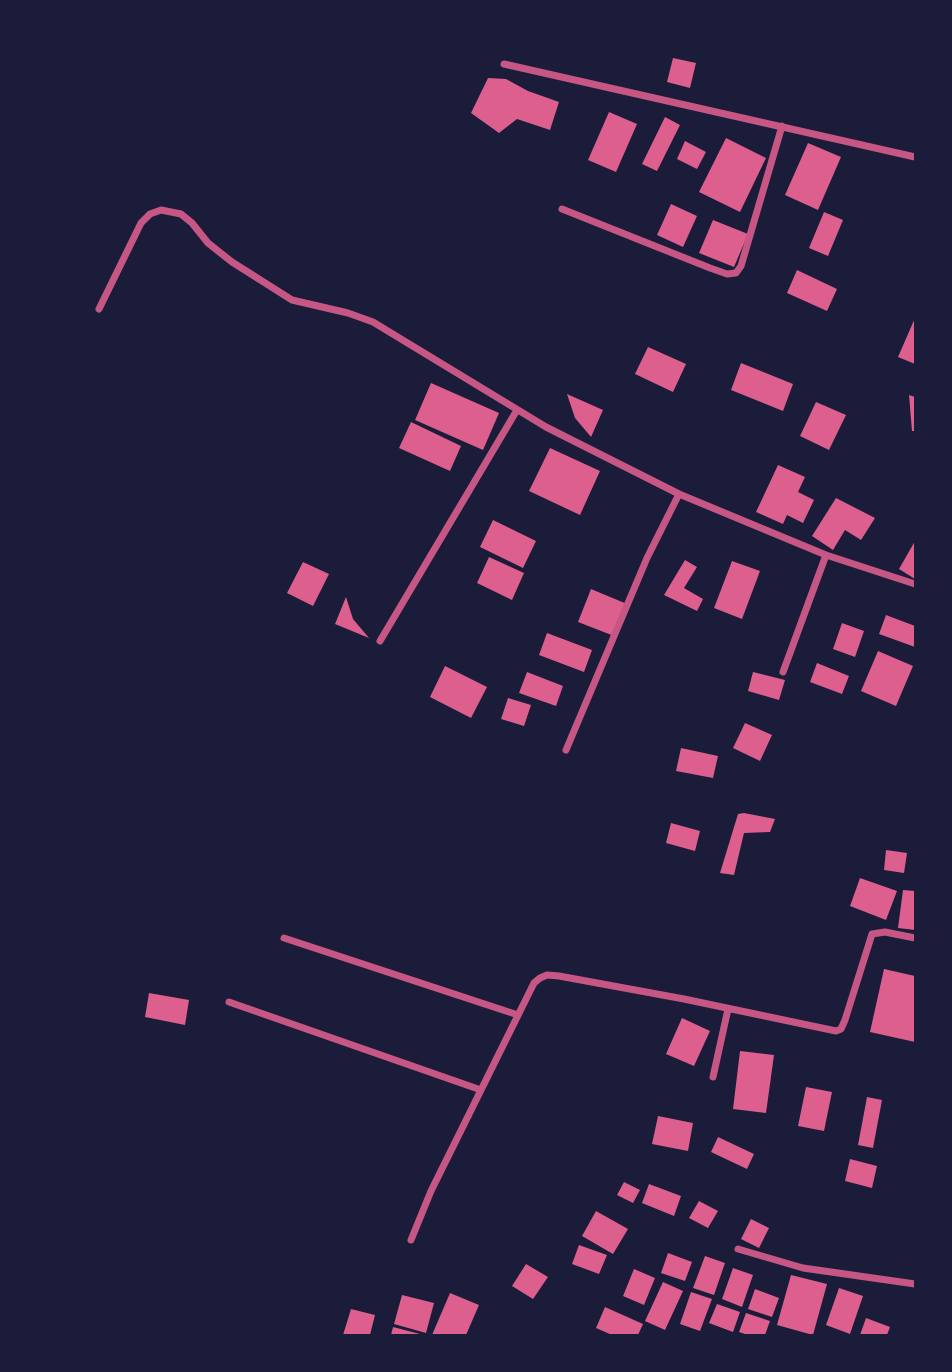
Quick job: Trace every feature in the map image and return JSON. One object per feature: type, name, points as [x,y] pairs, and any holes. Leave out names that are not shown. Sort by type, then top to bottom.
[{"type":"street","points":[[504,64],[915,157]]},
{"type":"street","points":[[562,209],[710,268],[727,274],[736,273],[741,266],[782,126]]},
{"type":"street","points":[[99,309],[141,223],[150,214],[161,210],[181,214],[208,243],[232,262],[292,300],[348,313],[373,322],[546,427],[679,494],[826,555],[915,584]]},
{"type":"street","points":[[380,642],[517,410]]},
{"type":"street","points":[[566,750],[647,558],[679,494]]},
{"type":"street","points":[[783,672],[826,555]]},
{"type":"street","points":[[411,1240],[432,1191],[534,983],[547,975],[836,1031],[841,1029],[845,1020],[872,934],[885,932],[915,939]]},
{"type":"street","points":[[284,938],[518,1015]]},
{"type":"street","points":[[229,1002],[481,1090]]},
{"type":"street","points":[[713,1077],[728,1009]]},
{"type":"street","points":[[737,1249],[803,1268],[915,1284]]},
{"type":"building","points":[[673,58],[696,63],[690,88],[667,82]]},
{"type":"building","points":[[488,78],[506,79],[528,91],[559,102],[550,130],[517,119],[499,133],[471,113]]},
{"type":"building","points":[[609,112],[637,124],[616,172],[588,160]]},
{"type":"building","points":[[665,117],[680,125],[657,171],[642,164]]},
{"type":"building","points":[[726,138],[766,158],[740,212],[699,192]]},
{"type":"building","points":[[685,141],[706,152],[697,169],[677,159]]},
{"type":"building","points":[[808,143],[841,157],[818,210],[785,195]]},
{"type":"building","points":[[671,204],[697,216],[683,247],[657,235]]},
{"type":"building","points":[[824,212],[843,220],[828,256],[809,248]]},
{"type":"building","points":[[713,220],[748,234],[734,267],[699,253]]},
{"type":"building","points":[[797,270],[837,289],[827,311],[787,293]]},
{"type":"building","points":[[915,318],[915,364],[898,357]]},
{"type":"building","points":[[648,347],[686,364],[673,392],[635,374]]},
{"type":"building","points":[[741,363],[793,384],[783,411],[731,390]]},
{"type":"building","points":[[431,383],[499,413],[483,450],[415,420]]},
{"type":"building","points":[[567,394],[603,410],[591,437],[575,418]]},
{"type":"building","points":[[909,395],[915,397],[915,431],[912,431]]},
{"type":"building","points":[[816,402],[846,415],[829,450],[800,436]]},
{"type":"building","points":[[411,422],[461,446],[450,471],[399,448]]},
{"type":"building","points":[[550,448],[600,471],[580,515],[529,491]]},
{"type":"building","points":[[778,465],[805,477],[798,492],[814,500],[803,523],[787,515],[783,524],[756,512]]},
{"type":"building","points":[[836,498],[875,518],[861,540],[845,530],[833,550],[812,536]]},
{"type":"building","points":[[493,520],[536,541],[523,568],[480,547]]},
{"type":"building","points":[[915,541],[915,579],[899,569]]},
{"type":"building","points":[[489,557],[524,573],[512,600],[477,583]]},
{"type":"building","points":[[685,560],[697,567],[684,588],[703,599],[697,611],[664,595]]},
{"type":"building","points":[[732,561],[760,571],[742,619],[714,608]]},
{"type":"building","points":[[303,562],[329,574],[313,606],[287,593]]},
{"type":"building","points":[[591,589],[627,604],[614,636],[578,622]]},
{"type":"building","points":[[346,597],[353,619],[369,638],[335,624]]},
{"type":"building","points":[[886,615],[915,626],[915,647],[879,634]]},
{"type":"building","points":[[842,623],[864,631],[855,657],[833,649]]},
{"type":"building","points":[[547,633],[592,650],[584,672],[539,655]]},
{"type":"building","points":[[878,651],[913,666],[896,706],[861,691]]},
{"type":"building","points":[[817,663],[849,676],[842,694],[810,682]]},
{"type":"building","points":[[445,666],[487,687],[471,718],[430,697]]},
{"type":"building","points":[[527,672],[563,686],[556,706],[519,693]]},
{"type":"building","points":[[753,672],[785,680],[779,700],[748,691]]},
{"type":"building","points":[[508,698],[531,705],[524,726],[501,719]]},
{"type":"building","points":[[745,723],[772,735],[760,761],[733,748]]},
{"type":"building","points":[[681,748],[718,756],[713,778],[676,771]]},
{"type":"building","points":[[738,814],[775,819],[770,832],[744,833],[734,875],[720,873]]},
{"type":"building","points":[[671,823],[700,831],[695,851],[666,843]]},
{"type":"building","points":[[886,850],[907,853],[904,873],[884,870]]},
{"type":"building","points":[[860,878],[897,891],[886,920],[850,906]]},
{"type":"building","points":[[903,890],[915,891],[915,930],[898,928]]},
{"type":"building","points":[[884,969],[915,976],[915,1042],[870,1032]]},
{"type":"building","points":[[149,993],[189,1000],[185,1025],[145,1017]]},
{"type":"building","points":[[682,1018],[710,1031],[694,1066],[666,1054]]},
{"type":"building","points":[[740,1051],[774,1055],[766,1113],[733,1109]]},
{"type":"building","points":[[806,1087],[832,1092],[824,1131],[798,1126]]},
{"type":"building","points":[[867,1097],[882,1100],[873,1148],[858,1145]]},
{"type":"building","points":[[658,1116],[693,1123],[688,1151],[652,1144]]},
{"type":"building","points":[[718,1137],[754,1154],[747,1169],[711,1152]]},
{"type":"building","points":[[850,1159],[877,1166],[872,1188],[845,1181]]},
{"type":"building","points":[[624,1182],[640,1190],[633,1203],[617,1195]]},
{"type":"building","points":[[649,1184],[681,1196],[674,1216],[642,1203]]},
{"type":"building","points":[[699,1201],[718,1211],[708,1228],[689,1218]]},
{"type":"building","points":[[596,1211],[628,1229],[613,1254],[582,1236]]},
{"type":"building","points":[[751,1219],[769,1228],[759,1248],[741,1239]]},
{"type":"building","points":[[579,1245],[607,1255],[599,1274],[572,1264]]},
{"type":"building","points":[[668,1253],[692,1262],[685,1281],[661,1273]]},
{"type":"building","points":[[705,1256],[725,1263],[714,1295],[693,1288]]},
{"type":"building","points":[[526,1264],[548,1277],[533,1299],[512,1286]]},
{"type":"building","points":[[733,1268],[753,1275],[742,1307],[722,1299]]},
{"type":"building","points":[[634,1269],[655,1278],[644,1305],[623,1296]]},
{"type":"building","points":[[791,1275],[827,1284],[813,1335],[777,1325]]},
{"type":"building","points":[[663,1282],[683,1291],[665,1330],[645,1321]]},
{"type":"building","points":[[839,1288],[863,1296],[850,1334],[826,1325]]},
{"type":"building","points":[[755,1289],[779,1298],[772,1317],[748,1309]]},
{"type":"building","points":[[691,1292],[712,1299],[700,1331],[680,1324]]},
{"type":"building","points":[[450,1293],[479,1305],[466,1335],[432,1335]]},
{"type":"building","points":[[402,1295],[434,1303],[426,1333],[394,1324]]},
{"type":"building","points":[[717,1304],[740,1312],[733,1332],[709,1323]]},
{"type":"building","points":[[605,1307],[643,1324],[638,1335],[612,1335],[596,1328]]},
{"type":"building","points":[[351,1309],[375,1315],[370,1335],[343,1335]]},
{"type":"building","points":[[746,1313],[770,1321],[765,1335],[739,1332]]},
{"type":"building","points":[[866,1318],[890,1327],[887,1335],[860,1335]]},
{"type":"building","points":[[393,1327],[420,1334],[420,1335],[391,1335]]}]
